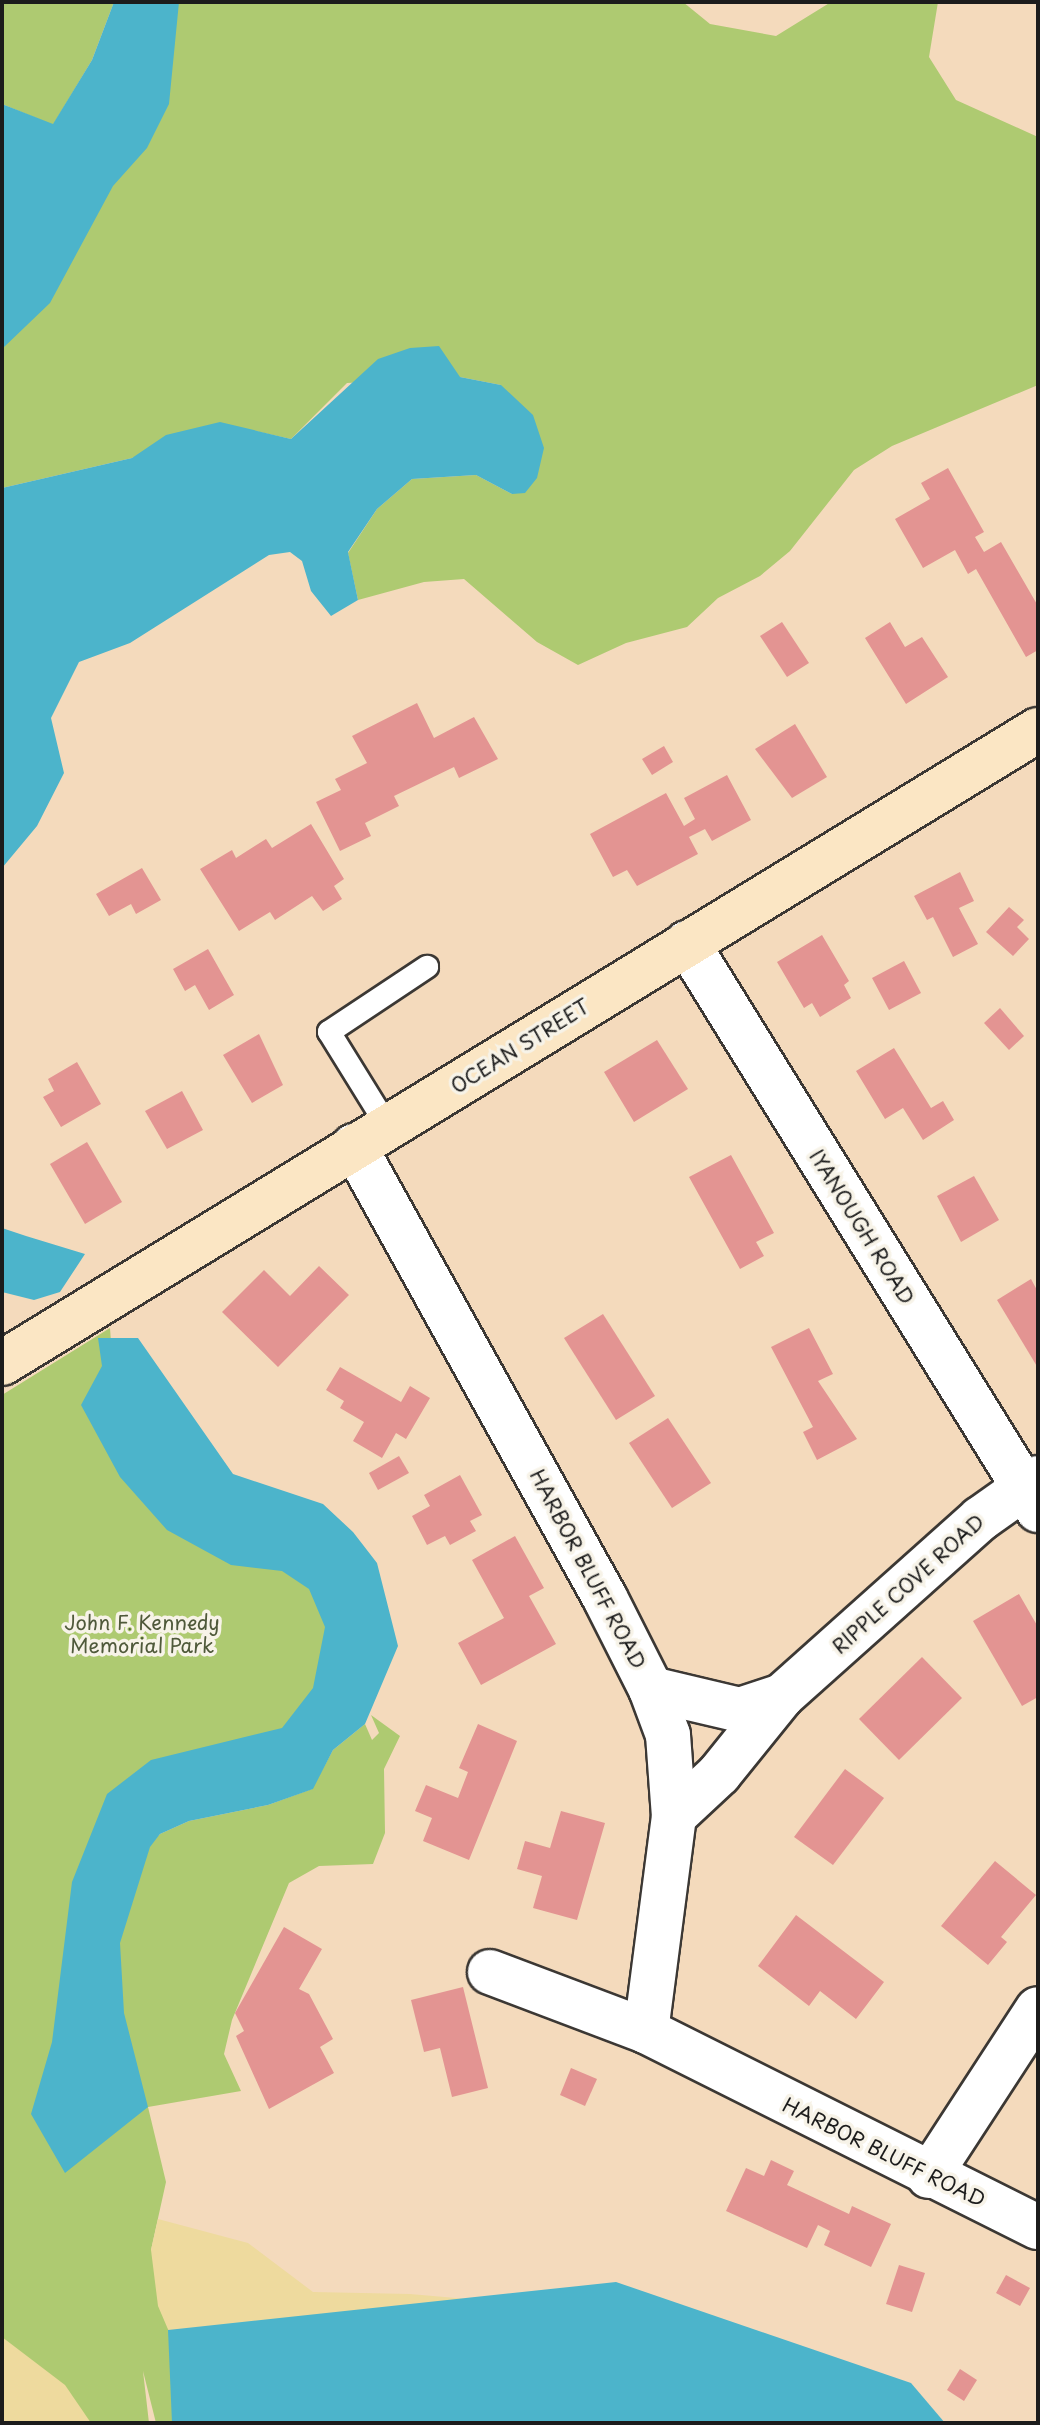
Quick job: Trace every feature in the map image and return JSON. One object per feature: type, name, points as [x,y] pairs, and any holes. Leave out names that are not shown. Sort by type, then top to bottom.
[{"type":"main road","name":"OCEAN STREET","points":[[2,1363],[1038,730]]},
{"type":"street","name":"IYANOUGH ROAD","points":[[687,943],[1033,1491]]},
{"type":"street","name":"HARBOR BLUFF ROAD","points":[[371,1136],[651,1689],[668,1735],[674,1816],[646,2031]]},
{"type":"street","name":"RIPPLE COVE ROAD","points":[[674,1816],[719,1774],[782,1696],[980,1519],[1033,1491]]},
{"type":"street","name":"RIPPLE COVE ROAD","points":[[651,1689],[740,1710],[782,1696]]},
{"type":"street","name":"HARBOR BLUFF ROAD","points":[[490,1972],[646,2031],[929,2176],[1038,2227]]},
{"type":"street","points":[[929,2176],[1038,2009]]},
{"type":"lane","points":[[371,1136],[329,1032],[427,967]]},
{"type":"green space","points":[[2,2],[114,2],[92,60],[53,125],[2,104]]},
{"type":"green space","points":[[168,2],[683,2],[710,24],[776,36],[831,2],[938,2],[929,57],[956,100],[1038,137],[1038,385],[892,446],[854,470],[790,551],[760,576],[718,598],[687,627],[626,643],[578,665],[537,642],[464,579],[424,582],[358,600],[348,553],[377,509],[412,479],[476,475],[512,494],[501,385],[460,377],[347,383],[291,439],[224,424],[132,458],[2,488],[2,349],[15,334]]},
{"type":"green space","name":"John F. Kennedy Memorial Park","points":[[110,1328],[112,1356],[333,1585],[326,1706],[113,1834],[105,2079],[115,1884],[160,1834],[189,1821],[268,1805],[312,1789],[333,1750],[365,1724],[372,1740],[379,1733],[371,1715],[400,1736],[384,1769],[385,1833],[373,1864],[319,1866],[289,1883],[232,2020],[224,2054],[241,2091],[148,2107],[166,2182],[151,2250],[716,2423],[156,2423],[143,2371],[149,2423],[2,2423],[2,1395]]},
{"type":"sand","points":[[158,2219],[248,2243],[313,2292],[410,2294],[658,2316],[173,2341],[158,2306],[151,2250]]},
{"type":"sand","points":[[2,2337],[65,2385],[91,2423],[2,2423]]},
{"type":"water","points":[[114,2],[179,2],[169,104],[147,148],[113,186],[50,303],[2,349],[2,104],[53,124],[92,60]]},
{"type":"water","points":[[439,346],[460,377],[501,385],[533,415],[544,448],[537,478],[525,493],[512,494],[476,475],[412,479],[377,509],[348,552],[358,600],[331,616],[311,591],[302,561],[290,552],[269,555],[130,643],[79,662],[51,718],[64,773],[37,826],[2,868],[2,488],[132,458],[166,435],[220,422],[291,439],[378,359],[410,348]]},
{"type":"water","points":[[2,1228],[85,1254],[60,1292],[34,1300],[2,1292]]},
{"type":"water","points":[[98,1338],[138,1338],[233,1474],[323,1504],[353,1532],[377,1563],[398,1646],[365,1724],[333,1750],[313,1789],[268,1805],[189,1821],[160,1834],[150,1847],[120,1943],[124,2013],[148,2107],[65,2173],[31,2114],[52,2042],[72,1882],[107,1794],[151,1760],[282,1728],[313,1688],[325,1627],[309,1589],[282,1571],[231,1565],[167,1530],[120,1477],[81,1405],[102,1366]]},
{"type":"water","points":[[616,2282],[911,2383],[945,2423],[172,2423],[168,2330]]},
{"type":"building","points":[[948,468],[984,532],[975,537],[984,552],[1001,542],[1038,606],[1038,650],[1026,657],[976,569],[968,574],[955,550],[923,568],[895,519],[930,499],[921,483]]},
{"type":"building","points":[[782,622],[809,663],[787,677],[760,636]]},
{"type":"building","points":[[890,622],[905,647],[922,637],[948,677],[906,704],[865,638]]},
{"type":"building","points":[[417,703],[434,738],[474,717],[498,759],[459,778],[454,767],[394,796],[399,806],[365,823],[371,836],[340,851],[316,802],[341,790],[335,779],[367,763],[352,736]]},
{"type":"building","points":[[795,724],[827,777],[792,798],[755,749]]},
{"type":"building","points":[[664,746],[673,762],[652,775],[642,759]]},
{"type":"building","points":[[727,775],[751,820],[712,841],[705,829],[689,837],[698,854],[637,886],[627,870],[613,877],[590,834],[666,793],[684,826],[695,819],[684,798]]},
{"type":"building","points":[[311,824],[344,879],[334,886],[342,899],[323,911],[312,896],[275,920],[270,912],[239,931],[200,869],[232,850],[236,858],[266,839],[272,848]]},
{"type":"building","points":[[142,868],[161,900],[136,914],[131,904],[109,916],[96,894]]},
{"type":"building","points":[[960,872],[974,901],[959,908],[978,944],[953,957],[933,917],[927,920],[914,896]]},
{"type":"building","points":[[1009,907],[1024,920],[1017,927],[1029,939],[1013,956],[986,932]]},
{"type":"building","points":[[822,935],[849,981],[844,985],[851,998],[820,1017],[812,1003],[804,1008],[777,962]]},
{"type":"building","points":[[208,949],[234,995],[209,1010],[195,985],[185,991],[173,969]]},
{"type":"building","points":[[904,961],[921,993],[889,1010],[872,978]]},
{"type":"building","points":[[1000,1008],[1024,1036],[1009,1050],[984,1023]]},
{"type":"building","points":[[259,1034],[283,1085],[252,1103],[223,1055]]},
{"type":"building","points":[[657,1040],[688,1089],[634,1122],[604,1072]]},
{"type":"building","points":[[894,1048],[931,1108],[943,1101],[954,1120],[923,1140],[903,1108],[885,1119],[856,1071]]},
{"type":"building","points":[[77,1062],[101,1104],[61,1127],[43,1097],[54,1091],[48,1079]]},
{"type":"building","points":[[182,1091],[203,1130],[167,1149],[145,1111]]},
{"type":"building","points":[[87,1142],[122,1202],[85,1224],[50,1164]]},
{"type":"building","points":[[731,1155],[774,1233],[756,1242],[764,1256],[740,1269],[689,1177]]},
{"type":"building","points":[[974,1176],[999,1220],[961,1242],[937,1196]]},
{"type":"building","points":[[319,1266],[349,1295],[278,1367],[222,1312],[264,1270],[290,1296]]},
{"type":"building","points":[[1031,1279],[1038,1292],[1038,1368],[997,1300]]},
{"type":"building","points":[[603,1314],[655,1396],[616,1420],[564,1338]]},
{"type":"building","points":[[809,1328],[833,1374],[818,1381],[857,1439],[817,1460],[803,1432],[813,1427],[771,1347]]},
{"type":"building","points":[[340,1367],[401,1402],[410,1386],[430,1398],[406,1439],[396,1433],[382,1458],[353,1441],[364,1422],[340,1408],[344,1401],[326,1390]]},
{"type":"building","points":[[668,1418],[711,1483],[672,1508],[629,1443]]},
{"type":"building","points":[[399,1456],[409,1473],[378,1490],[369,1473]]},
{"type":"building","points":[[460,1475],[482,1515],[470,1521],[476,1531],[450,1545],[445,1536],[427,1545],[412,1516],[430,1506],[424,1495]]},
{"type":"building","points":[[515,1536],[544,1588],[529,1596],[556,1644],[481,1685],[458,1643],[504,1618],[472,1560]]},
{"type":"building","points":[[1019,1594],[1038,1627],[1038,1697],[1022,1706],[973,1621]]},
{"type":"building","points":[[922,1657],[962,1698],[899,1760],[859,1719]]},
{"type":"building","points":[[478,1724],[517,1741],[469,1860],[423,1841],[432,1818],[415,1811],[426,1785],[458,1798],[468,1772],[459,1768]]},
{"type":"building","points":[[845,1769],[884,1798],[833,1865],[794,1837]]},
{"type":"building","points":[[561,1811],[605,1823],[577,1920],[533,1908],[542,1876],[517,1869],[525,1841],[550,1848]]},
{"type":"building","points":[[995,1861],[1036,1895],[1001,1937],[1007,1942],[988,1965],[941,1926]]},
{"type":"building","points":[[796,1915],[884,1982],[856,2019],[820,1991],[809,2006],[758,1966]]},
{"type":"building","points":[[284,1927],[322,1949],[299,1989],[309,1994],[333,2039],[320,2047],[334,2073],[269,2109],[236,2036],[244,2031],[235,2013]]},
{"type":"building","points":[[463,1987],[488,2088],[452,2097],[440,2048],[424,2052],[411,2000]]},
{"type":"building","points":[[571,2068],[597,2079],[585,2106],[560,2095]]},
{"type":"building","points":[[771,2160],[794,2171],[787,2185],[849,2214],[852,2206],[891,2224],[871,2267],[824,2245],[830,2231],[818,2225],[807,2248],[726,2211],[746,2168],[764,2176]]},
{"type":"building","points":[[899,2265],[925,2273],[912,2312],[886,2304]]},
{"type":"building","points":[[1006,2275],[1030,2288],[1020,2306],[996,2293]]},
{"type":"building","points":[[960,2369],[977,2380],[964,2401],[947,2390]]}]
